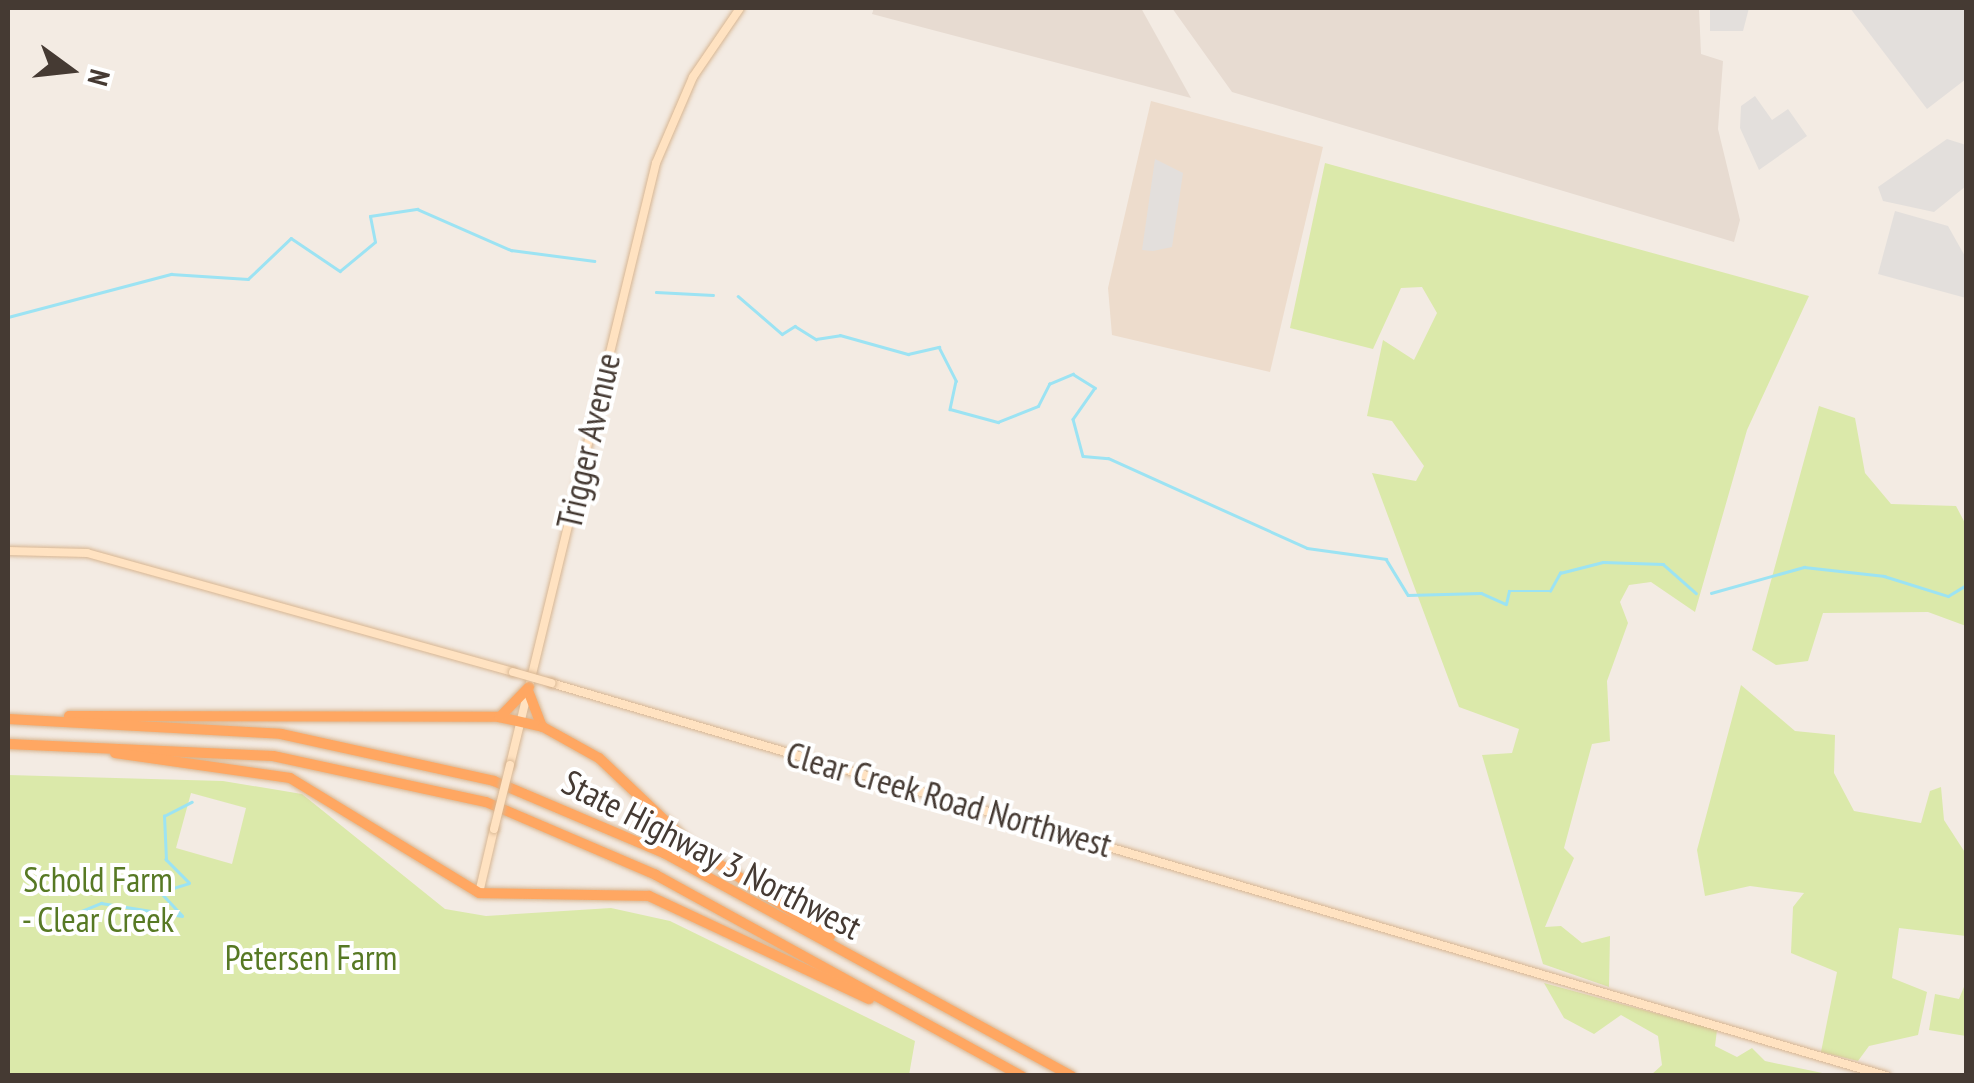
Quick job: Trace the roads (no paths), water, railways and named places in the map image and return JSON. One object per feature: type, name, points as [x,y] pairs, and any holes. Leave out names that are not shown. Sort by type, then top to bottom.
[{"type":"highway","points":[[498,718],[529,687],[543,727]]},
{"type":"highway","points":[[12,719],[498,718],[543,727],[599,758],[694,848],[880,971]]},
{"type":"highway","name":"State Highway 3 Northwest","points":[[12,719],[251,730],[464,771],[634,838],[1071,1076]]},
{"type":"highway","name":"State Highway 3 Northwest","points":[[8,744],[273,756],[486,802],[612,853],[1021,1076]]},
{"type":"highway","points":[[50,746],[290,778],[479,892],[650,896],[919,1020]]},
{"type":"main road","name":"Trigger Avenue","points":[[479,892],[656,163],[694,77],[740,8]]},
{"type":"main road","name":"Clear Creek Road Northwest","points":[[8,552],[87,552],[551,683],[1886,1076]]},
{"type":"waterway","points":[[8,317],[171,274],[248,279],[291,238],[340,271],[375,242],[370,216],[417,209],[511,250],[594,261]]},
{"type":"waterway","points":[[656,292],[713,295]]},
{"type":"waterway","points":[[738,296],[782,334],[795,326],[816,339],[840,335],[908,354],[939,347],[956,381],[950,409],[998,422],[1038,406],[1049,384],[1073,374],[1095,388],[1073,419],[1083,456],[1108,458],[1307,548],[1386,559],[1408,595],[1481,593],[1506,604],[1509,591],[1550,591],[1560,573],[1603,562],[1663,564],[1696,593]]},
{"type":"waterway","points":[[1711,593],[1804,567],[1884,576],[1948,596],[1966,585]]},
{"type":"waterway","points":[[57,921],[101,903],[182,916],[160,892],[189,883],[166,860],[164,816],[192,802]]},
{"type":"park label","name":"Schold Farm - Clear Creek","points":[[98,899]]},
{"type":"park label","name":"Petersen Farm","points":[[311,957]]}]
